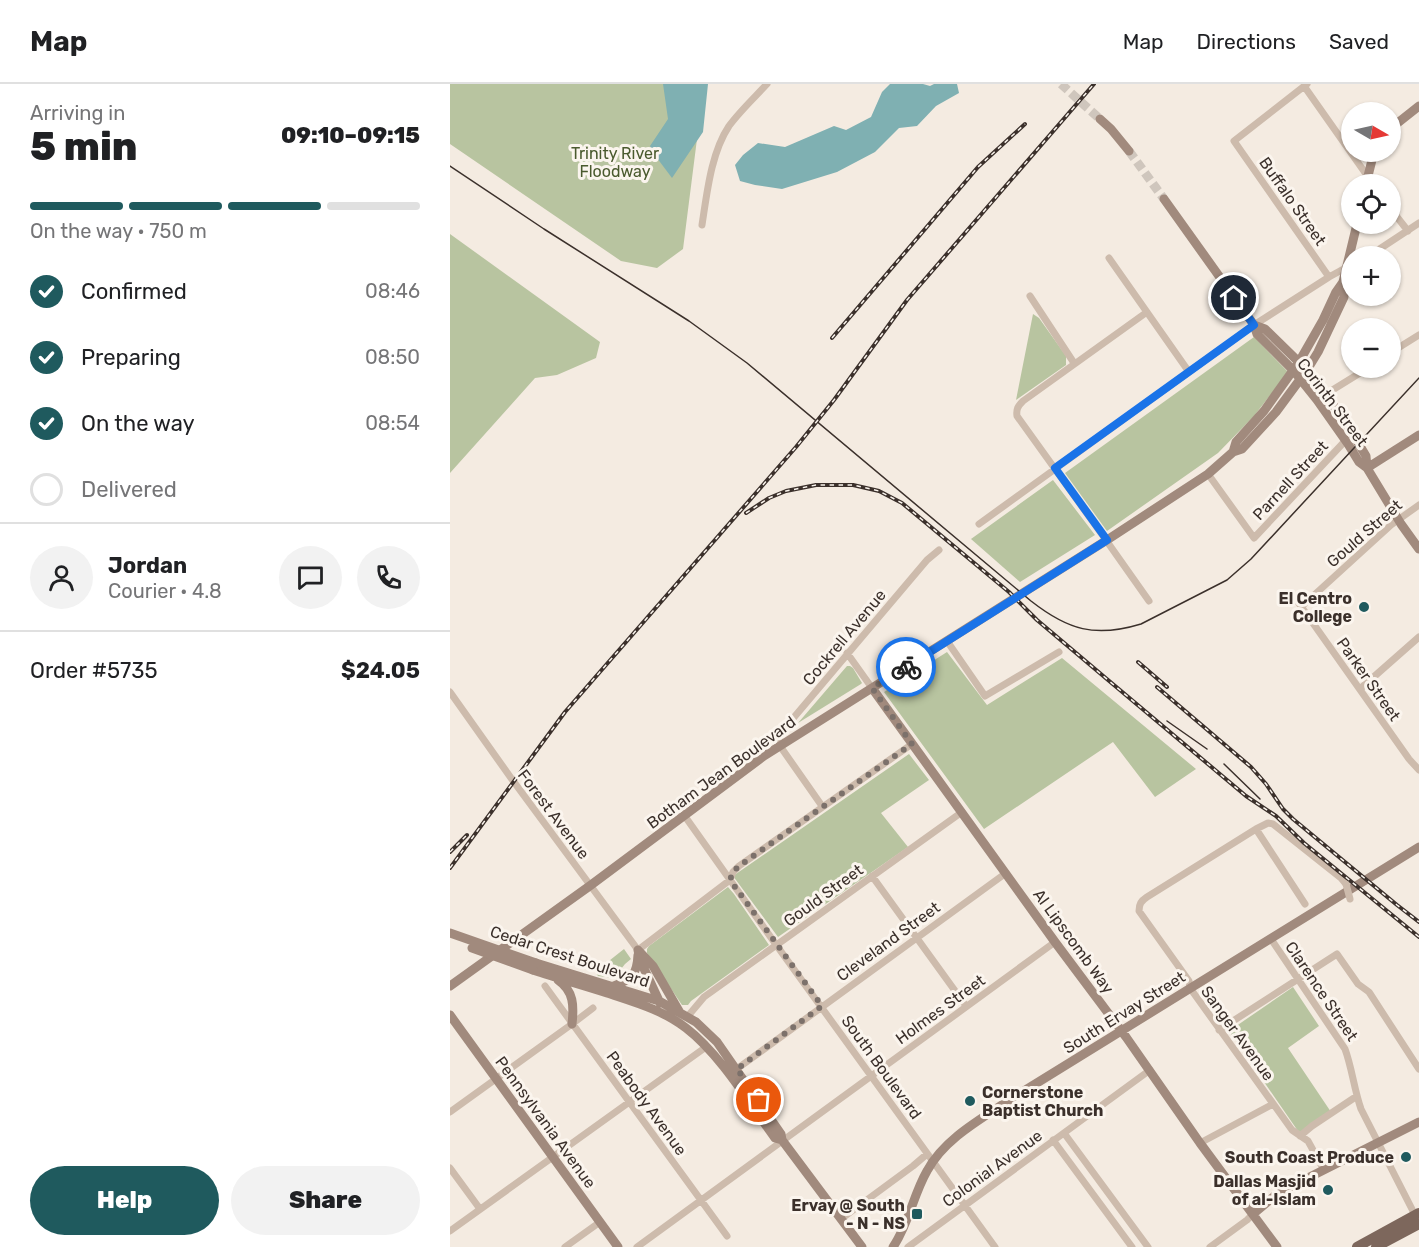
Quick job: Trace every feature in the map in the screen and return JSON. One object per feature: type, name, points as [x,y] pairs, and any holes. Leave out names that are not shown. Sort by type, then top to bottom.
[{"type":"main road","points":[[1401,120],[1419,106]]},
{"type":"main road","points":[[1100,119],[1129,151]]},
{"type":"main road","name":"Corinth Street","points":[[1164,199],[1254,325],[1264,329],[1296,366],[1301,379],[1346,440],[1359,462],[1367,468],[1419,549]]},
{"type":"main road","name":"Botham Jean Boulevard","points":[[1233,452],[1236,442],[1264,411],[1296,366],[1341,285]]},
{"type":"main road","name":"Botham Jean Boulevard","points":[[591,885],[755,762],[1107,540],[1208,474],[1233,452],[1242,449],[1276,412],[1301,379],[1341,303]]},
{"type":"main road","name":"Corinth Street","points":[[1296,366],[1307,370],[1326,394],[1366,456],[1367,468]]},
{"type":"main road","points":[[1367,468],[1418,438]]},
{"type":"main road","name":"Al Lipscomb Way","points":[[872,688],[1277,1247]]},
{"type":"main road","name":"South Ervay Street","points":[[893,1247],[902,1232],[930,1157],[994,1110],[1419,847]]},
{"type":"main road","points":[[450,986],[591,885]]},
{"type":"main road","name":"Cedar Crest Boulevard","points":[[450,933],[535,966],[551,975],[662,1013],[685,1026],[733,1072]]},
{"type":"main road","name":"Cedar Crest Boulevard","points":[[450,939],[535,966],[659,1000],[704,1027],[717,1042],[733,1072]]},
{"type":"main road","points":[[638,950],[653,966],[679,1011]]},
{"type":"main road","points":[[614,986],[626,981],[634,973],[637,967],[638,950]]},
{"type":"main road","points":[[638,950],[640,960],[659,1000],[662,1013]]},
{"type":"main road","points":[[551,975],[570,992],[574,1007],[572,1024]]},
{"type":"main road","points":[[659,1000],[662,991],[661,978]]},
{"type":"main road","points":[[644,1005],[659,1000]]},
{"type":"main road","name":"Pennsylvania Avenue","points":[[450,1015],[618,1247]]},
{"type":"main road","points":[[733,1072],[782,1134],[782,1140],[862,1247]]},
{"type":"main road","points":[[1253,1214],[1278,1192],[1419,1122]]},
{"type":"main road","points":[[1357,1247],[1418,1219]]},
{"type":"main road","points":[[1376,1247],[1418,1219]]},
{"type":"street","points":[[702,225],[709,181],[724,136],[735,118],[767,84]]},
{"type":"street","points":[[1305,85],[1364,174]]},
{"type":"street","name":"Buffalo Street","points":[[1305,85],[1234,141],[1329,277]]},
{"type":"street","points":[[1401,222],[1408,231]]},
{"type":"street","points":[[1385,246],[1419,223]]},
{"type":"street","points":[[1109,258],[1190,372]]},
{"type":"street","points":[[979,524],[1254,325],[1341,270]]},
{"type":"street","points":[[1030,296],[1074,363]]},
{"type":"street","points":[[1147,312],[1023,401],[1016,411],[1017,416],[1149,602]]},
{"type":"street","points":[[1401,346],[1419,335]]},
{"type":"street","points":[[1326,394],[1352,378]]},
{"type":"street","name":"Parnell Street","points":[[1208,474],[1254,538],[1346,440]]},
{"type":"street","name":"Gould Street","points":[[1299,605],[1398,519],[1419,505]]},
{"type":"street","name":"Cockrell Avenue","points":[[780,746],[781,731],[927,560],[939,550]]},
{"type":"street","name":"Parker Street","points":[[1299,605],[1419,770]]},
{"type":"street","points":[[1360,689],[1419,637]]},
{"type":"street","points":[[947,641],[985,696],[1059,652]]},
{"type":"street","name":"Al Lipscomb Way","points":[[847,653],[872,688]]},
{"type":"street","name":"Forest Avenue","points":[[450,692],[638,950]]},
{"type":"street","points":[[638,950],[730,880],[733,872],[739,866],[912,744]]},
{"type":"street","points":[[780,746],[822,807]]},
{"type":"street","points":[[1412,763],[1419,757]]},
{"type":"street","name":"Gould Street","points":[[688,1016],[700,1001],[962,812]]},
{"type":"street","name":"South Boulevard","points":[[684,815],[995,1247]]},
{"type":"street","points":[[1305,904],[1256,829],[1268,823],[1274,824],[1341,878],[1346,884],[1350,899]]},
{"type":"street","name":"Sanger Avenue","points":[[1256,829],[1141,901],[1139,911],[1189,981],[1190,988],[1219,1030],[1292,1130],[1308,1141],[1324,1170]]},
{"type":"street","name":"Cleveland Street","points":[[733,1072],[1006,873]]},
{"type":"street","points":[[873,876],[966,1006]]},
{"type":"street","name":"Clarence Street","points":[[1270,939],[1345,1049],[1361,1109],[1418,1219]]},
{"type":"street","name":"Holmes Street","points":[[637,1247],[1055,942]]},
{"type":"street","points":[[1219,1030],[1337,954],[1358,984],[1369,992],[1419,1069]]},
{"type":"street","name":"Peabody Avenue","points":[[545,986],[727,1236]]},
{"type":"street","points":[[450,1112],[593,1008]]},
{"type":"street","points":[[450,1231],[706,1047]]},
{"type":"street","name":"Colonial Avenue","points":[[908,1247],[1150,1070]]},
{"type":"street","points":[[1300,1136],[1357,1096]]},
{"type":"street","points":[[1200,1143],[1273,1104]]},
{"type":"street","points":[[1064,1133],[1148,1247]]},
{"type":"street","points":[[1053,1140],[1132,1247]]},
{"type":"street","name":"South Ervay Street","points":[[841,1219],[913,1166],[930,1157]]},
{"type":"street","points":[[450,1168],[480,1209]]},
{"type":"street","points":[[1210,1247],[1253,1214]]},
{"type":"street","points":[[565,1247],[600,1222]]},
{"type":"green space","name":"Trinity River Floodway","points":[[450,84],[704,84],[683,249],[657,268],[621,261],[450,144]]},
{"type":"green space","points":[[450,234],[600,342],[596,358],[557,375],[535,378],[450,473]]},
{"type":"green space","points":[[1033,314],[1039,318],[1066,356],[1066,365],[1016,400]]},
{"type":"green space","points":[[1254,337],[1288,372],[1254,416],[1218,453],[1107,531],[1065,473]]},
{"type":"green space","points":[[1053,480],[1095,535],[1020,582],[971,539]]},
{"type":"green space","points":[[947,652],[987,705],[1062,658],[1196,769],[1155,797],[1113,742],[984,829],[884,692]]},
{"type":"green space","points":[[847,666],[853,668],[862,683],[798,723]]},
{"type":"green space","points":[[909,754],[929,780],[881,813],[908,847],[778,937],[733,876]]},
{"type":"green space","points":[[728,887],[769,945],[688,1005],[682,1005],[647,953],[647,949]]},
{"type":"green space","points":[[624,949],[631,959],[614,978],[598,976],[595,972]]},
{"type":"green space","points":[[1293,987],[1319,1026],[1288,1048],[1331,1112],[1300,1134],[1229,1031]]},
{"type":"water","points":[[663,84],[708,84],[703,132],[672,178],[650,146],[668,119]]},
{"type":"water","points":[[890,84],[930,86],[957,84],[959,93],[936,106],[917,126],[899,128],[875,152],[837,172],[782,189],[740,181],[735,165],[758,143],[785,147],[834,126],[846,130],[871,117],[882,92]]},
{"type":"tunnel","points":[[1061,84],[1100,119]]},
{"type":"tunnel","points":[[1129,151],[1164,199]]},
{"type":"tram line","points":[[450,166],[689,321],[747,363],[1031,601],[1057,619],[1083,629],[1110,630],[1141,624],[1227,580],[1251,559],[1419,378]]},
{"type":"tram line","points":[[1167,721],[1207,749]]},
{"type":"tram line","points":[[1224,764],[1260,799]]},
{"type":"railway","points":[[450,868],[565,712],[796,447],[834,400],[907,300],[1094,84]]},
{"type":"railway","points":[[832,338],[978,167],[1025,124]]},
{"type":"railway","points":[[746,513],[769,498],[786,491],[816,485],[853,485],[879,491],[902,503],[1246,796],[1276,816],[1304,843],[1419,937]]},
{"type":"railway","points":[[1138,662],[1167,687]]},
{"type":"railway","points":[[1157,687],[1251,767],[1293,819],[1419,922]]},
{"type":"railway","points":[[450,852],[467,835]]},
{"type":"way so far","points":[[759,1100],[737,1069],[822,1006],[730,880],[733,872],[739,866],[912,744],[872,688],[906,667]]},
{"type":"place","name":"El Centro College","points":[[1364,607]]},
{"type":"place","name":"Cornerstone Baptist Church","points":[[970,1101]]},
{"type":"place","name":"South Coast Produce","points":[[1406,1157]]},
{"type":"place","name":"Dallas Masjid of al-Islam","points":[[1328,1190]]},
{"type":"place","name":"Ervay @ South - N - NS","points":[[917,1214]]},
{"type":"route","points":[[906,667],[1107,540],[1055,468],[1254,325],[1234,298]]}]
